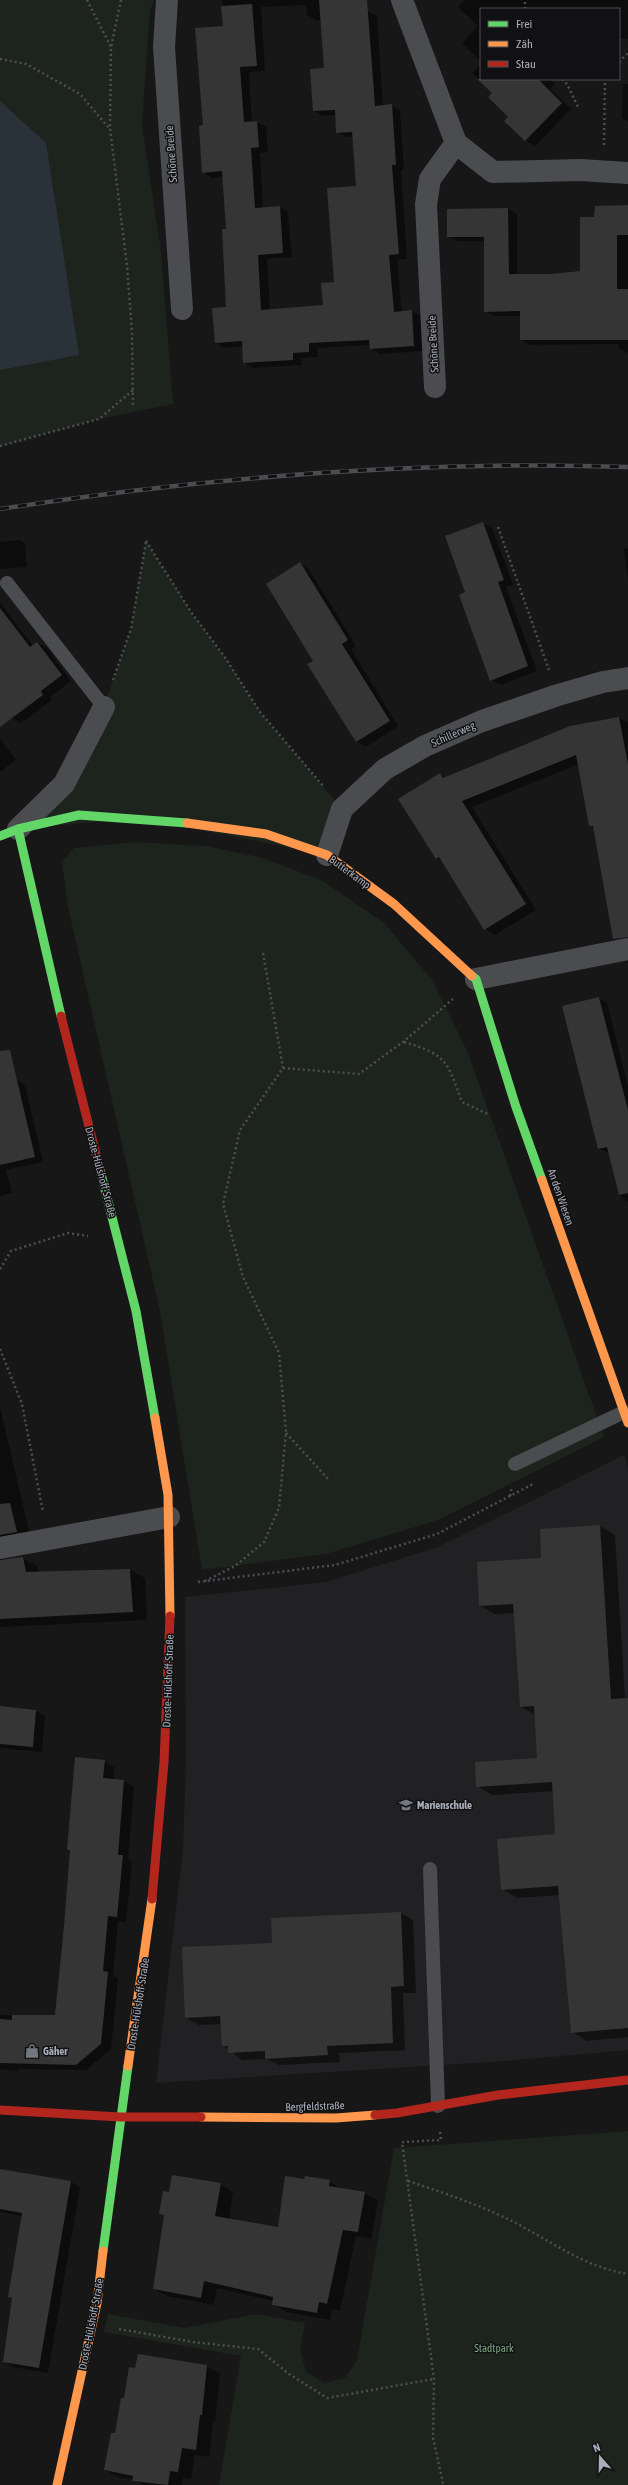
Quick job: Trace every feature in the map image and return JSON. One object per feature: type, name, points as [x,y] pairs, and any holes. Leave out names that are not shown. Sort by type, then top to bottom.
[{"type":"street","name":"Schöne Breide","points":[[167,0],[165,9],[164,47],[182,309]]},
{"type":"street","points":[[402,0],[456,143],[493,172],[604,171],[628,173]]},
{"type":"street","name":"Schöne Breide","points":[[435,387],[426,204],[430,179],[456,143]]},
{"type":"street","name":"Schillerweg","points":[[342,809],[385,769],[425,746],[482,721],[558,695],[603,682],[628,678]]},
{"type":"street","points":[[9,832],[64,784],[104,706]]},
{"type":"street","points":[[328,855],[342,809]]},
{"type":"street","name":"Butterkamp","points":[[9,832],[79,815],[208,824],[266,834],[328,855],[394,904],[476,979]]},
{"type":"street","name":"Droste-Hülshoff-Straße","points":[[9,832],[65,1035],[136,1311],[168,1495],[171,1585],[164,1762],[150,1921],[120,2116],[93,2324],[57,2485]]},
{"type":"street","points":[[476,979],[628,949]]},
{"type":"street","name":"An den Wiesen","points":[[476,979],[516,1107],[626,1417]]},
{"type":"street","points":[[0,1548],[169,1517]]},
{"type":"street","name":"Bergfeldstraße","points":[[0,2110],[120,2116],[336,2118],[397,2113],[498,2095],[628,2080]]},
{"type":"lane","points":[[7,583],[104,706]]},
{"type":"lane","points":[[515,1464],[626,1417]]},
{"type":"lane","points":[[430,1869],[438,2106]]},
{"type":"path","points":[[87,0],[111,47]]},
{"type":"path","points":[[121,0],[111,47],[110,128],[127,266],[134,390],[133,407]]},
{"type":"path","points":[[620,61],[628,53]]},
{"type":"path","points":[[0,59],[26,64],[80,94],[110,128]]},
{"type":"path","points":[[563,80],[567,84],[579,110]]},
{"type":"path","points":[[604,171],[605,80]]},
{"type":"path","points":[[0,446],[99,420],[134,390]]},
{"type":"path","points":[[498,527],[558,695]]},
{"type":"path","points":[[104,706],[131,628],[146,541],[191,612],[224,656],[260,712],[342,809]]},
{"type":"path","points":[[205,1581],[235,1566],[264,1542],[279,1508],[286,1432],[279,1353],[243,1277],[223,1204],[240,1130],[283,1068],[263,953]]},
{"type":"path","points":[[283,1068],[359,1074],[403,1042],[436,1013]]},
{"type":"path","points":[[403,1042],[429,1050],[448,1065],[462,1102],[490,1115],[516,1107]]},
{"type":"path","points":[[0,1270],[11,1251],[68,1233],[90,1236],[112,1217]]},
{"type":"path","points":[[0,1348],[22,1404],[49,1538]]},
{"type":"path","points":[[286,1432],[329,1480]]},
{"type":"path","points":[[171,1585],[335,1565],[437,1534],[538,1481]]},
{"type":"path","points":[[438,2106],[441,2140],[402,2142],[434,2379],[433,2438],[443,2483],[445,2485]]},
{"type":"path","points":[[408,2181],[460,2198],[513,2222],[577,2256],[616,2272],[628,2274]]},
{"type":"path","points":[[93,2324],[193,2342],[258,2349],[289,2374],[327,2398],[434,2379]]},
{"type":"shaded area","points":[[0,101],[46,143],[79,355],[0,370]]},
{"type":"shaded area","name":"Marienschule","points":[[624,1455],[628,1468],[628,2050],[505,2061],[156,2083],[183,1849],[186,1761],[185,1597],[326,1582],[438,1547]]},
{"type":"green space","points":[[0,0],[154,0],[150,10],[142,125],[161,252],[173,404],[99,419],[0,446]]},
{"type":"green space","points":[[146,541],[191,612],[224,656],[260,712],[342,809],[327,855],[139,818],[18,829],[64,784],[104,707],[131,629]]},
{"type":"green space","points":[[136,842],[206,846],[263,858],[323,881],[384,923],[433,981],[468,1053],[604,1437],[438,1520],[326,1554],[202,1570],[160,1311],[68,907],[62,862],[74,848]]},
{"type":"green space","name":"Stadtpark","points":[[628,2131],[628,2485],[219,2485],[241,2356],[104,2332],[108,2314],[185,2328],[256,2314],[305,2323],[300,2350],[306,2371],[324,2383],[345,2378],[357,2360],[394,2148]]},
{"type":"building","points":[[319,0],[367,0],[375,106],[392,104],[396,165],[392,165],[399,254],[389,255],[394,312],[412,310],[414,346],[370,349],[369,340],[309,343],[309,352],[293,353],[293,360],[243,363],[242,341],[215,343],[212,308],[226,307],[222,229],[226,229],[222,171],[202,173],[199,126],[203,125],[195,28],[223,26],[221,6],[252,4],[257,66],[240,67],[244,122],[257,121],[259,147],[251,148],[255,208],[280,206],[283,253],[258,255],[261,310],[323,305],[321,283],[334,282],[327,188],[356,186],[352,132],[336,133],[335,110],[313,111],[310,69],[324,68]]},
{"type":"building","points":[[477,79],[539,80],[562,103],[525,141],[504,121],[508,117],[488,97],[492,93]]},
{"type":"building","points":[[628,205],[628,235],[617,235],[617,289],[628,289],[628,340],[520,340],[520,311],[484,312],[484,237],[447,237],[447,209],[508,208],[509,274],[551,274],[580,271],[580,217],[594,217],[595,206]]},
{"type":"building","points":[[483,522],[504,580],[498,582],[528,666],[490,681],[459,595],[465,592],[445,536]]},
{"type":"building","points":[[300,562],[348,640],[342,644],[390,721],[356,742],[307,664],[313,661],[266,584]]},
{"type":"building","points":[[0,608],[30,647],[37,642],[62,675],[41,691],[43,695],[0,727]]},
{"type":"building","points":[[619,717],[628,764],[628,937],[613,939],[593,826],[589,826],[576,755],[462,801],[526,904],[484,930],[439,857],[436,859],[398,799],[440,773],[443,778],[570,726]]},
{"type":"building","points":[[599,997],[628,1110],[628,1193],[619,1195],[607,1147],[598,1149],[562,1006]]},
{"type":"building","points":[[10,1050],[35,1157],[0,1165],[0,1051]]},
{"type":"building","points":[[10,1503],[17,1532],[0,1535],[0,1504]]},
{"type":"building","points":[[600,1525],[611,1699],[628,1698],[628,2028],[571,2033],[558,1886],[501,1890],[497,1839],[555,1834],[552,1782],[476,1787],[475,1762],[537,1758],[534,1706],[520,1707],[513,1604],[479,1606],[477,1562],[541,1558],[540,1529]]},
{"type":"building","points":[[23,1557],[26,1572],[130,1569],[133,1612],[0,1619],[0,1560]]},
{"type":"building","points":[[0,1706],[36,1710],[33,1747],[0,1744]]},
{"type":"building","points":[[75,1757],[105,1760],[103,1778],[124,1780],[118,1855],[123,1855],[117,1917],[108,1916],[103,1971],[108,1972],[101,2044],[76,2065],[0,2063],[0,2019],[12,2020],[12,2015],[55,2015],[70,1850],[67,1850]]},
{"type":"building","points":[[401,1912],[404,1986],[391,1987],[393,2043],[327,2046],[328,2055],[265,2059],[265,2051],[228,2053],[228,2046],[222,2046],[220,2016],[185,2018],[182,1947],[272,1943],[271,1918]]},
{"type":"building","points":[[0,2169],[71,2181],[39,2368],[3,2362],[12,2298],[8,2297],[22,2213],[0,2209]]},
{"type":"building","points":[[172,2175],[221,2183],[215,2216],[278,2227],[285,2176],[304,2179],[305,2176],[330,2180],[329,2186],[365,2192],[358,2232],[343,2230],[327,2304],[319,2302],[317,2313],[272,2305],[273,2297],[204,2281],[201,2298],[153,2289],[164,2215],[159,2214],[163,2191],[169,2192]]},
{"type":"building","points":[[138,2354],[207,2365],[202,2415],[200,2415],[196,2450],[182,2448],[178,2472],[170,2471],[168,2485],[132,2481],[133,2476],[104,2470],[111,2433],[115,2433],[121,2398],[124,2398],[129,2367],[135,2368]]},
{"type":"railway","points":[[0,509],[156,488],[313,473],[471,466],[549,465],[628,467]]},
{"type":"traffic: fast","points":[[0,836],[18,829],[79,815],[187,823]]},
{"type":"traffic: fast","points":[[18,829],[61,1016]]},
{"type":"traffic: fast","points":[[472,976],[476,979],[516,1107],[542,1180]]},
{"type":"traffic: fast","points":[[100,1170],[136,1311],[155,1418]]},
{"type":"traffic: fast","points":[[103,2251],[128,2066]]},
{"type":"traffic: slow","points":[[187,823],[266,834],[327,855],[394,904],[472,976]]},
{"type":"traffic: slow","points":[[542,1180],[628,1423]]},
{"type":"traffic: slow","points":[[155,1418],[168,1495],[170,1616]]},
{"type":"traffic: slow","points":[[128,2066],[152,1899]]},
{"type":"traffic: slow","points":[[201,2117],[336,2118],[375,2115]]},
{"type":"traffic: slow","points":[[57,2485],[97,2303],[103,2251]]},
{"type":"traffic: jam","points":[[61,1016],[100,1170]]},
{"type":"traffic: jam","points":[[152,1899],[164,1762],[170,1616]]},
{"type":"traffic: jam","points":[[375,2115],[397,2113],[498,2095],[628,2080]]},
{"type":"traffic: jam","points":[[0,2110],[120,2117],[201,2117]]},
{"type":"place","name":"Marienschule","points":[[406,1805]]},
{"type":"place","name":"Gäher","points":[[32,2051]]}]
